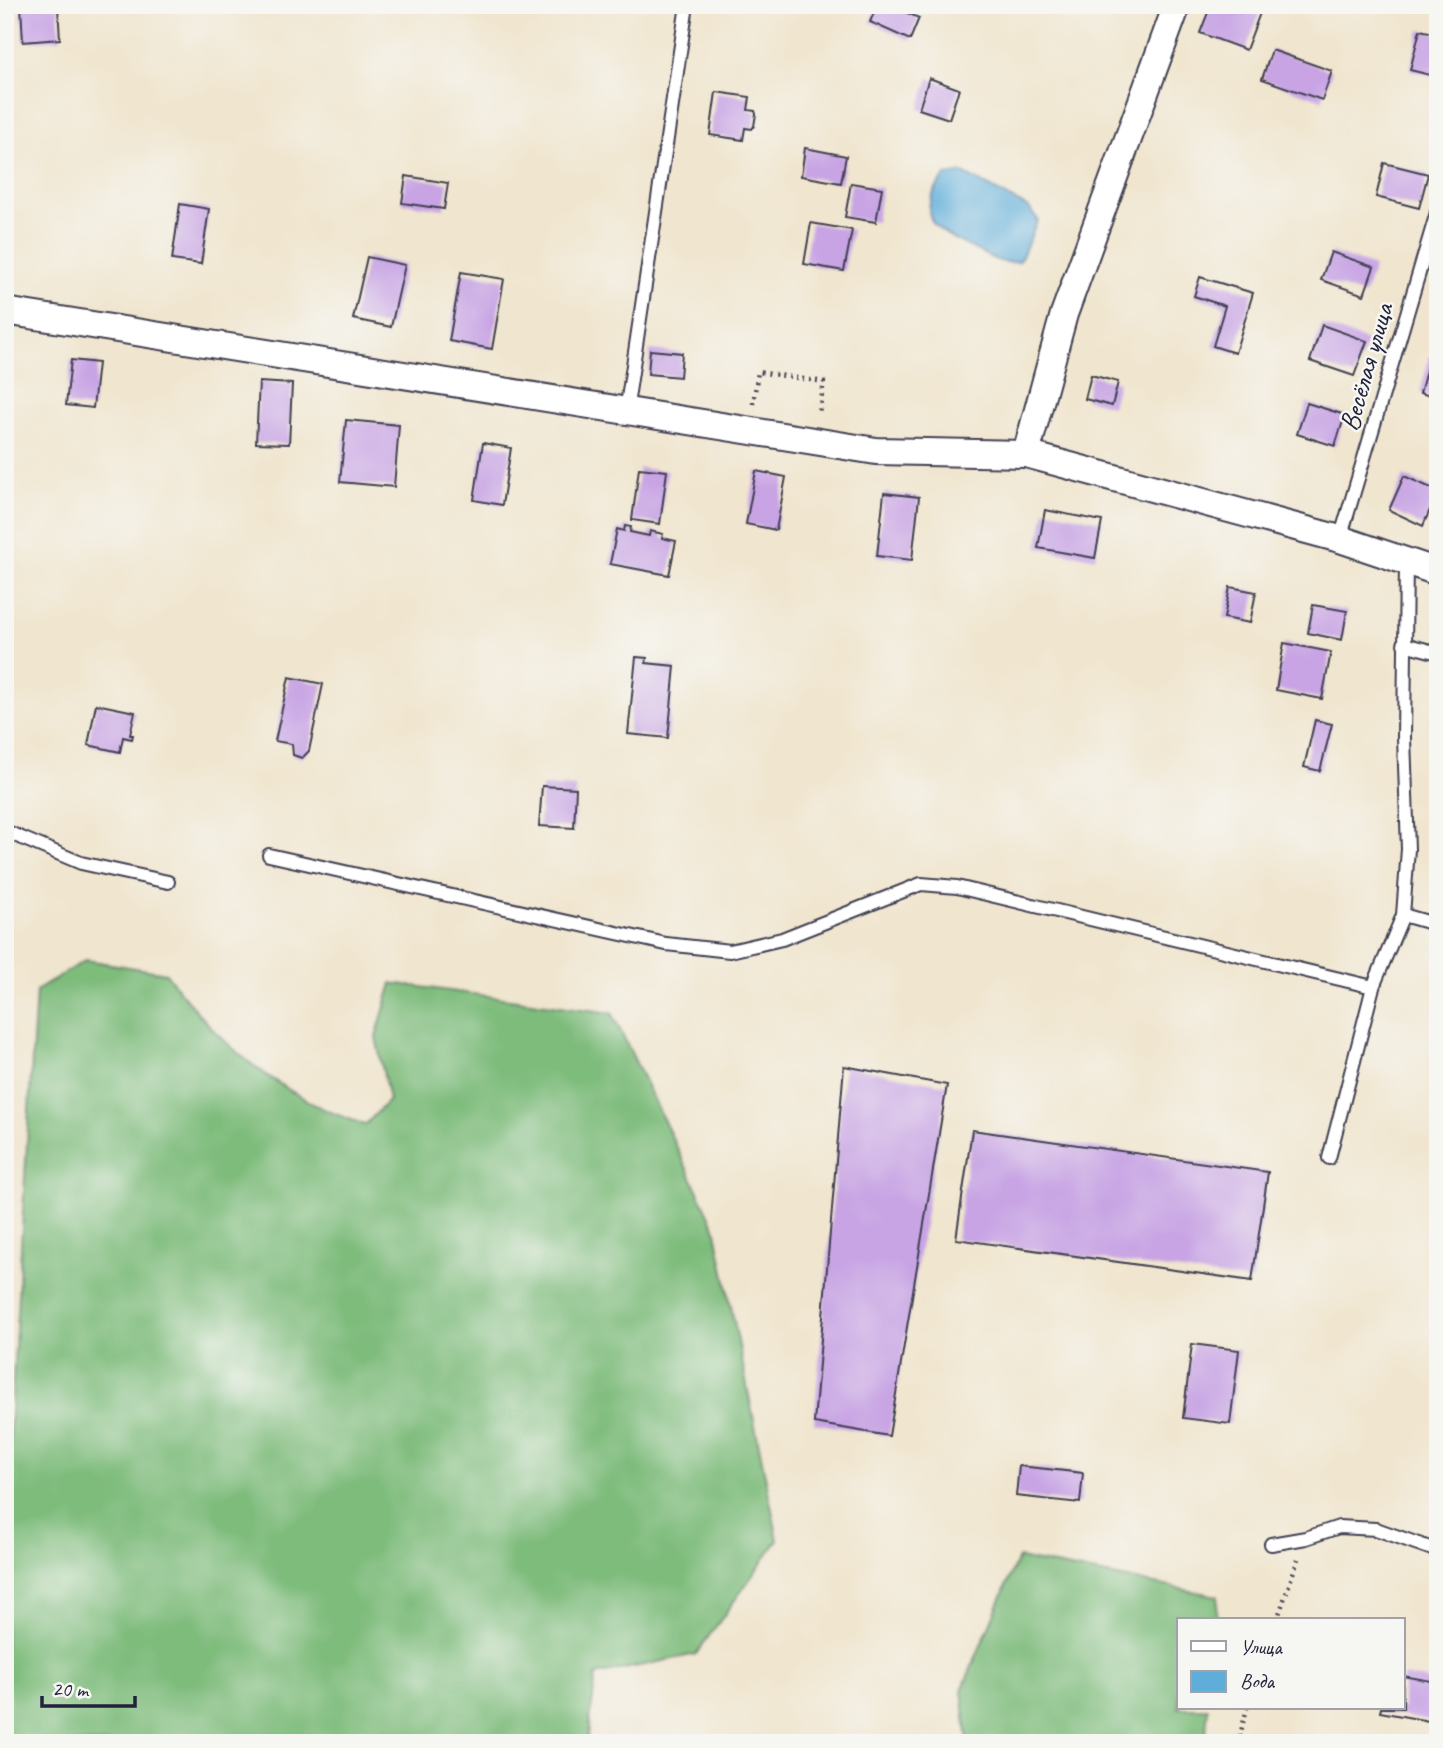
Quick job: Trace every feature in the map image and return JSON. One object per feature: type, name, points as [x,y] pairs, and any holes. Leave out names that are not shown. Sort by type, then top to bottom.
[{"type":"street","points":[[1026,454],[1064,314],[1177,5]]},
{"type":"street","points":[[5,311],[876,451],[1026,454],[1340,539],[1438,572]]},
{"type":"lane","points":[[626,412],[687,5]]},
{"type":"lane","name":"Весёлая улица","points":[[1340,539],[1438,209]]},
{"type":"lane","points":[[1329,1158],[1373,986],[1403,915],[1408,849],[1404,738],[1406,562]]},
{"type":"lane","points":[[1404,644],[1438,653]]},
{"type":"lane","points":[[5,831],[81,863],[168,882]]},
{"type":"lane","points":[[269,855],[666,944],[730,951],[782,939],[920,884],[957,887],[1373,986]]},
{"type":"lane","points":[[1403,915],[1438,925]]},
{"type":"lane","points":[[1271,1544],[1306,1538],[1339,1527],[1376,1529],[1438,1551]]},
{"type":"path","points":[[748,431],[758,372],[824,382],[815,442]]},
{"type":"path","points":[[1278,1618],[1306,1538]]},
{"type":"path","points":[[1238,1743],[1246,1710]]},
{"type":"green space","points":[[86,960],[166,973],[213,1030],[249,1062],[288,1090],[317,1106],[365,1125],[389,1100],[376,1037],[392,983],[612,1013],[715,1227],[778,1540],[696,1654],[596,1675],[587,1743],[5,1743],[5,1515],[36,991]]},
{"type":"green space","points":[[1018,1558],[1218,1596],[1216,1618],[1177,1618],[1177,1710],[1208,1710],[1205,1743],[968,1743],[962,1690]]},
{"type":"water","points":[[963,173],[1029,208],[1038,220],[1020,261],[1002,262],[991,258],[948,235],[932,221],[930,202],[936,189],[946,175]]},
{"type":"building","points":[[21,5],[66,5],[58,8],[60,39],[23,42]]},
{"type":"building","points":[[877,5],[889,5],[919,18],[910,40],[870,22]]},
{"type":"building","points":[[1211,5],[1263,5],[1246,50],[1200,33]]},
{"type":"building","points":[[1420,30],[1438,34],[1438,77],[1410,70]]},
{"type":"building","points":[[1272,50],[1332,71],[1322,100],[1262,79]]},
{"type":"building","points":[[929,78],[959,89],[949,119],[919,109]]},
{"type":"building","points":[[716,92],[750,97],[748,110],[755,111],[756,114],[752,129],[745,128],[743,140],[710,135]]},
{"type":"building","points":[[5,140],[13,140],[13,169],[5,169]]},
{"type":"building","points":[[805,148],[846,156],[841,183],[801,176]]},
{"type":"building","points":[[1384,163],[1428,174],[1419,208],[1376,197]]},
{"type":"building","points":[[406,176],[448,183],[444,209],[402,203]]},
{"type":"building","points":[[851,183],[882,188],[876,222],[845,217]]},
{"type":"building","points":[[180,204],[209,209],[201,264],[172,260]]},
{"type":"building","points":[[811,223],[852,230],[844,271],[804,264]]},
{"type":"building","points":[[1331,252],[1374,267],[1364,295],[1321,280]]},
{"type":"building","points":[[367,257],[405,265],[391,327],[353,319]]},
{"type":"building","points":[[461,272],[504,279],[492,349],[449,341]]},
{"type":"building","points":[[1200,277],[1253,293],[1235,353],[1213,346],[1225,306],[1194,296]]},
{"type":"building","points":[[1322,325],[1367,341],[1354,376],[1310,361]]},
{"type":"building","points":[[650,350],[682,353],[680,377],[648,374]]},
{"type":"building","points":[[1430,356],[1438,358],[1438,398],[1420,393]]},
{"type":"building","points":[[71,360],[98,363],[93,408],[66,405]]},
{"type":"building","points":[[1091,375],[1118,382],[1112,406],[1085,399]]},
{"type":"building","points":[[259,382],[292,384],[289,444],[256,443]]},
{"type":"building","points":[[1307,403],[1345,415],[1335,446],[1297,434]]},
{"type":"building","points":[[346,420],[399,425],[394,487],[340,482]]},
{"type":"building","points":[[483,443],[511,448],[502,505],[474,500]]},
{"type":"building","points":[[639,468],[667,471],[660,524],[632,520]]},
{"type":"building","points":[[756,471],[786,477],[776,530],[746,524]]},
{"type":"building","points":[[1404,476],[1438,491],[1423,526],[1389,510]]},
{"type":"building","points":[[884,493],[919,497],[912,560],[877,556]]},
{"type":"building","points":[[1045,510],[1102,521],[1095,558],[1038,548]]},
{"type":"building","points":[[625,526],[631,527],[630,532],[649,536],[650,531],[663,534],[662,538],[676,541],[669,575],[610,564],[617,529],[624,531]]},
{"type":"building","points":[[1230,587],[1256,592],[1250,623],[1224,618]]},
{"type":"building","points":[[1313,605],[1347,611],[1342,640],[1308,633]]},
{"type":"building","points":[[1284,643],[1331,652],[1322,699],[1276,690]]},
{"type":"building","points":[[636,657],[647,658],[646,663],[675,666],[668,738],[628,734]]},
{"type":"building","points":[[289,677],[323,684],[309,751],[302,758],[293,755],[292,744],[275,741]]},
{"type":"building","points":[[96,704],[135,712],[130,735],[133,735],[132,739],[123,737],[120,752],[88,745]]},
{"type":"building","points":[[1315,720],[1332,724],[1320,771],[1304,767]]},
{"type":"building","points":[[542,786],[576,788],[574,828],[539,826]]},
{"type":"building","points":[[844,1066],[947,1085],[889,1436],[814,1423]]},
{"type":"building","points":[[972,1130],[1268,1172],[1252,1281],[956,1239]]},
{"type":"building","points":[[1192,1344],[1239,1350],[1230,1424],[1183,1418]]},
{"type":"building","points":[[1019,1466],[1083,1473],[1080,1503],[1016,1496]]},
{"type":"building","points":[[1404,1676],[1437,1682],[1429,1721],[1380,1712],[1404,1710]]}]
